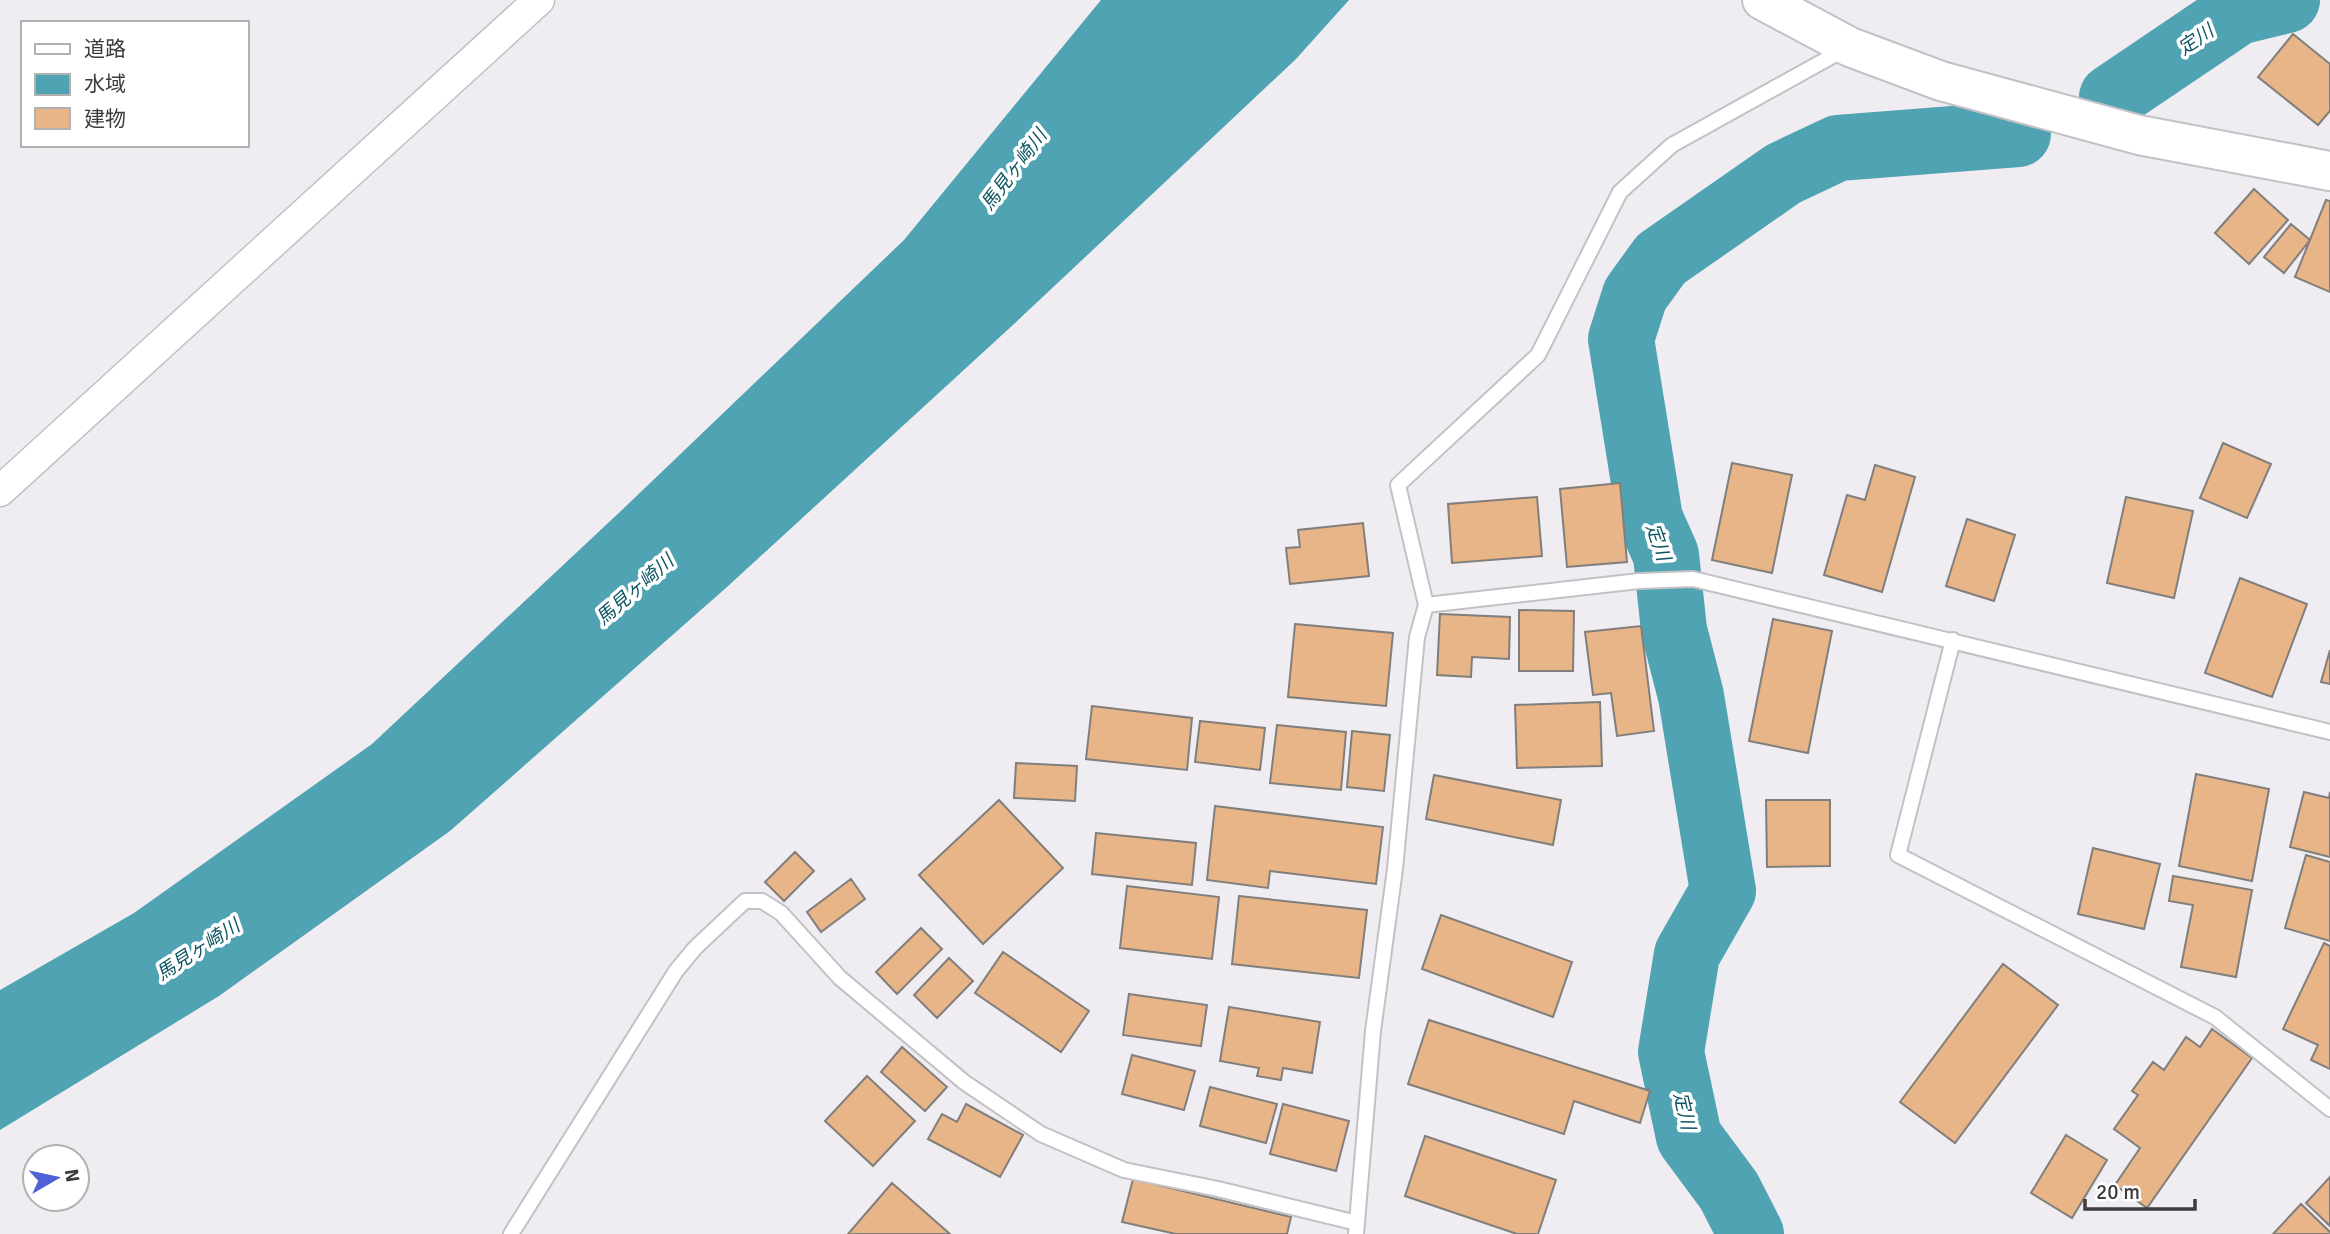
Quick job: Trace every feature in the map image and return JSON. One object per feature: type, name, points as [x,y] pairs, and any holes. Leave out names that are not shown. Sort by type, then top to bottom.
[{"type":"street","points":[[0,491],[539,0]]},
{"type":"street","points":[[1777,4],[1850,47],[1941,82],[2139,135],[2330,171]]},
{"type":"lane","points":[[511,1234],[676,971],[695,948],[745,901],[762,901],[781,913],[840,978],[861,996],[964,1082],[1041,1134],[1124,1170],[1219,1189],[1357,1229],[1373,1031],[1395,869],[1417,637],[1426,605],[1398,485],[1538,355],[1620,192],[1672,145],[1850,47]]},
{"type":"lane","points":[[1426,605],[1639,581],[1693,579],[2330,732]]},
{"type":"lane","points":[[1953,640],[1898,855],[2216,1017],[2330,1109]]},
{"type":"water","name":"馬見ヶ崎川","points":[[1101,0],[1349,0],[1296,59],[1014,324],[727,587],[450,831],[219,996],[0,1130],[0,990],[134,913],[372,744],[904,240]]},
{"type":"building","points":[[2293,34],[2330,64],[2330,111],[2318,125],[2258,77]]},
{"type":"building","points":[[2254,189],[2288,220],[2249,264],[2215,233]]},
{"type":"building","points":[[2326,200],[2330,201],[2330,292],[2295,277]]},
{"type":"building","points":[[2291,224],[2310,240],[2284,273],[2264,257]]},
{"type":"building","points":[[2223,443],[2271,464],[2247,518],[2200,498]]},
{"type":"building","points":[[1732,463],[1792,475],[1772,573],[1712,560]]},
{"type":"building","points":[[1875,465],[1915,477],[1882,592],[1824,575],[1847,495],[1865,500]]},
{"type":"building","points":[[1620,483],[1627,562],[1567,567],[1560,489]]},
{"type":"building","points":[[1537,497],[1542,556],[1452,563],[1448,504]]},
{"type":"building","points":[[2126,497],[2193,511],[2174,598],[2107,583]]},
{"type":"building","points":[[1967,519],[2015,535],[1994,601],[1946,586]]},
{"type":"building","points":[[1363,523],[1369,576],[1290,584],[1286,548],[1300,547],[1298,530]]},
{"type":"building","points":[[2240,578],[2307,604],[2272,697],[2205,673]]},
{"type":"building","points":[[1519,610],[1574,611],[1573,671],[1519,671]]},
{"type":"building","points":[[1440,614],[1510,617],[1509,659],[1472,657],[1471,677],[1437,675]]},
{"type":"building","points":[[1773,619],[1832,631],[1808,753],[1749,741]]},
{"type":"building","points":[[1295,624],[1393,633],[1386,706],[1288,697]]},
{"type":"building","points":[[1641,626],[1654,731],[1617,736],[1611,693],[1593,695],[1585,632]]},
{"type":"building","points":[[2330,650],[2330,684],[2321,682]]},
{"type":"building","points":[[1600,702],[1602,766],[1517,768],[1515,705]]},
{"type":"building","points":[[1092,706],[1192,718],[1187,770],[1086,759]]},
{"type":"building","points":[[1200,721],[1265,728],[1260,770],[1195,762]]},
{"type":"building","points":[[1277,725],[1346,732],[1341,790],[1270,783]]},
{"type":"building","points":[[1352,731],[1390,735],[1384,791],[1347,787]]},
{"type":"building","points":[[1016,763],[1077,766],[1075,801],[1014,798]]},
{"type":"building","points":[[2196,774],[2269,789],[2252,881],[2179,866]]},
{"type":"building","points":[[1434,775],[1561,800],[1553,845],[1426,819]]},
{"type":"building","points":[[2304,792],[2329,798],[2330,792],[2330,857],[2290,847]]},
{"type":"building","points":[[999,800],[1063,868],[983,944],[919,875]]},
{"type":"building","points":[[1766,800],[1830,800],[1830,866],[1767,867]]},
{"type":"building","points":[[1215,806],[1383,827],[1376,884],[1270,871],[1268,888],[1207,880]]},
{"type":"building","points":[[1096,833],[1196,843],[1192,885],[1092,874]]},
{"type":"building","points":[[2093,848],[2160,864],[2144,929],[2078,914]]},
{"type":"building","points":[[795,852],[814,871],[784,901],[765,882]]},
{"type":"building","points":[[2306,855],[2330,862],[2330,941],[2285,928]]},
{"type":"building","points":[[2173,876],[2252,890],[2236,977],[2181,967],[2193,905],[2169,901]]},
{"type":"building","points":[[851,879],[865,899],[821,932],[807,912]]},
{"type":"building","points":[[1127,886],[1219,897],[1212,959],[1120,948]]},
{"type":"building","points":[[1239,896],[1367,910],[1359,978],[1232,964]]},
{"type":"building","points":[[1441,915],[1572,962],[1553,1017],[1422,969]]},
{"type":"building","points":[[921,928],[942,949],[897,994],[876,972]]},
{"type":"building","points":[[2324,943],[2330,946],[2330,1069],[2311,1060],[2318,1045],[2283,1029]]},
{"type":"building","points":[[1003,952],[1089,1011],[1061,1052],[975,993]]},
{"type":"building","points":[[949,958],[973,981],[937,1018],[914,995]]},
{"type":"building","points":[[2003,964],[2058,1005],[1955,1143],[1900,1102]]},
{"type":"building","points":[[1129,994],[1207,1005],[1201,1046],[1123,1035]]},
{"type":"building","points":[[1229,1007],[1320,1022],[1312,1073],[1283,1068],[1281,1080],[1257,1076],[1259,1068],[1220,1061]]},
{"type":"building","points":[[1429,1020],[1650,1091],[1640,1123],[1574,1101],[1564,1134],[1408,1084]]},
{"type":"building","points":[[2212,1029],[2252,1058],[2147,1208],[2115,1185],[2140,1148],[2114,1129],[2138,1095],[2132,1091],[2153,1062],[2164,1070],[2186,1037],[2200,1047]]},
{"type":"building","points":[[902,1047],[947,1087],[925,1111],[881,1072]]},
{"type":"building","points":[[1132,1055],[1195,1071],[1184,1110],[1122,1094]]},
{"type":"building","points":[[867,1076],[915,1121],[873,1166],[825,1121]]},
{"type":"building","points":[[1210,1087],[1277,1104],[1266,1143],[1200,1126]]},
{"type":"building","points":[[966,1104],[1023,1135],[1000,1177],[928,1139],[942,1114],[957,1122]]},
{"type":"building","points":[[1283,1104],[1349,1121],[1336,1171],[1270,1154]]},
{"type":"building","points":[[2066,1135],[2107,1160],[2072,1218],[2031,1193]]},
{"type":"building","points":[[1425,1136],[1556,1180],[1538,1234],[1517,1234],[1405,1196]]},
{"type":"building","points":[[2330,1177],[2330,1226],[2306,1203]]},
{"type":"building","points":[[1133,1179],[1291,1217],[1287,1234],[1176,1234],[1122,1222]]},
{"type":"building","points":[[892,1183],[950,1234],[848,1234]]},
{"type":"building","points":[[2301,1204],[2330,1232],[2330,1234],[2273,1234]]},
{"type":"waterway","name":"定川","points":[[2112,97],[2238,12],[2287,0]]},
{"type":"waterway","name":"定川","points":[[1751,1234],[1729,1191],[1689,1137],[1671,1052],[1687,954],[1723,891],[1691,696],[1674,630],[1666,555],[1650,519],[1621,339],[1635,295],[1661,259],[1783,174],[1838,148],[2018,134]]}]
